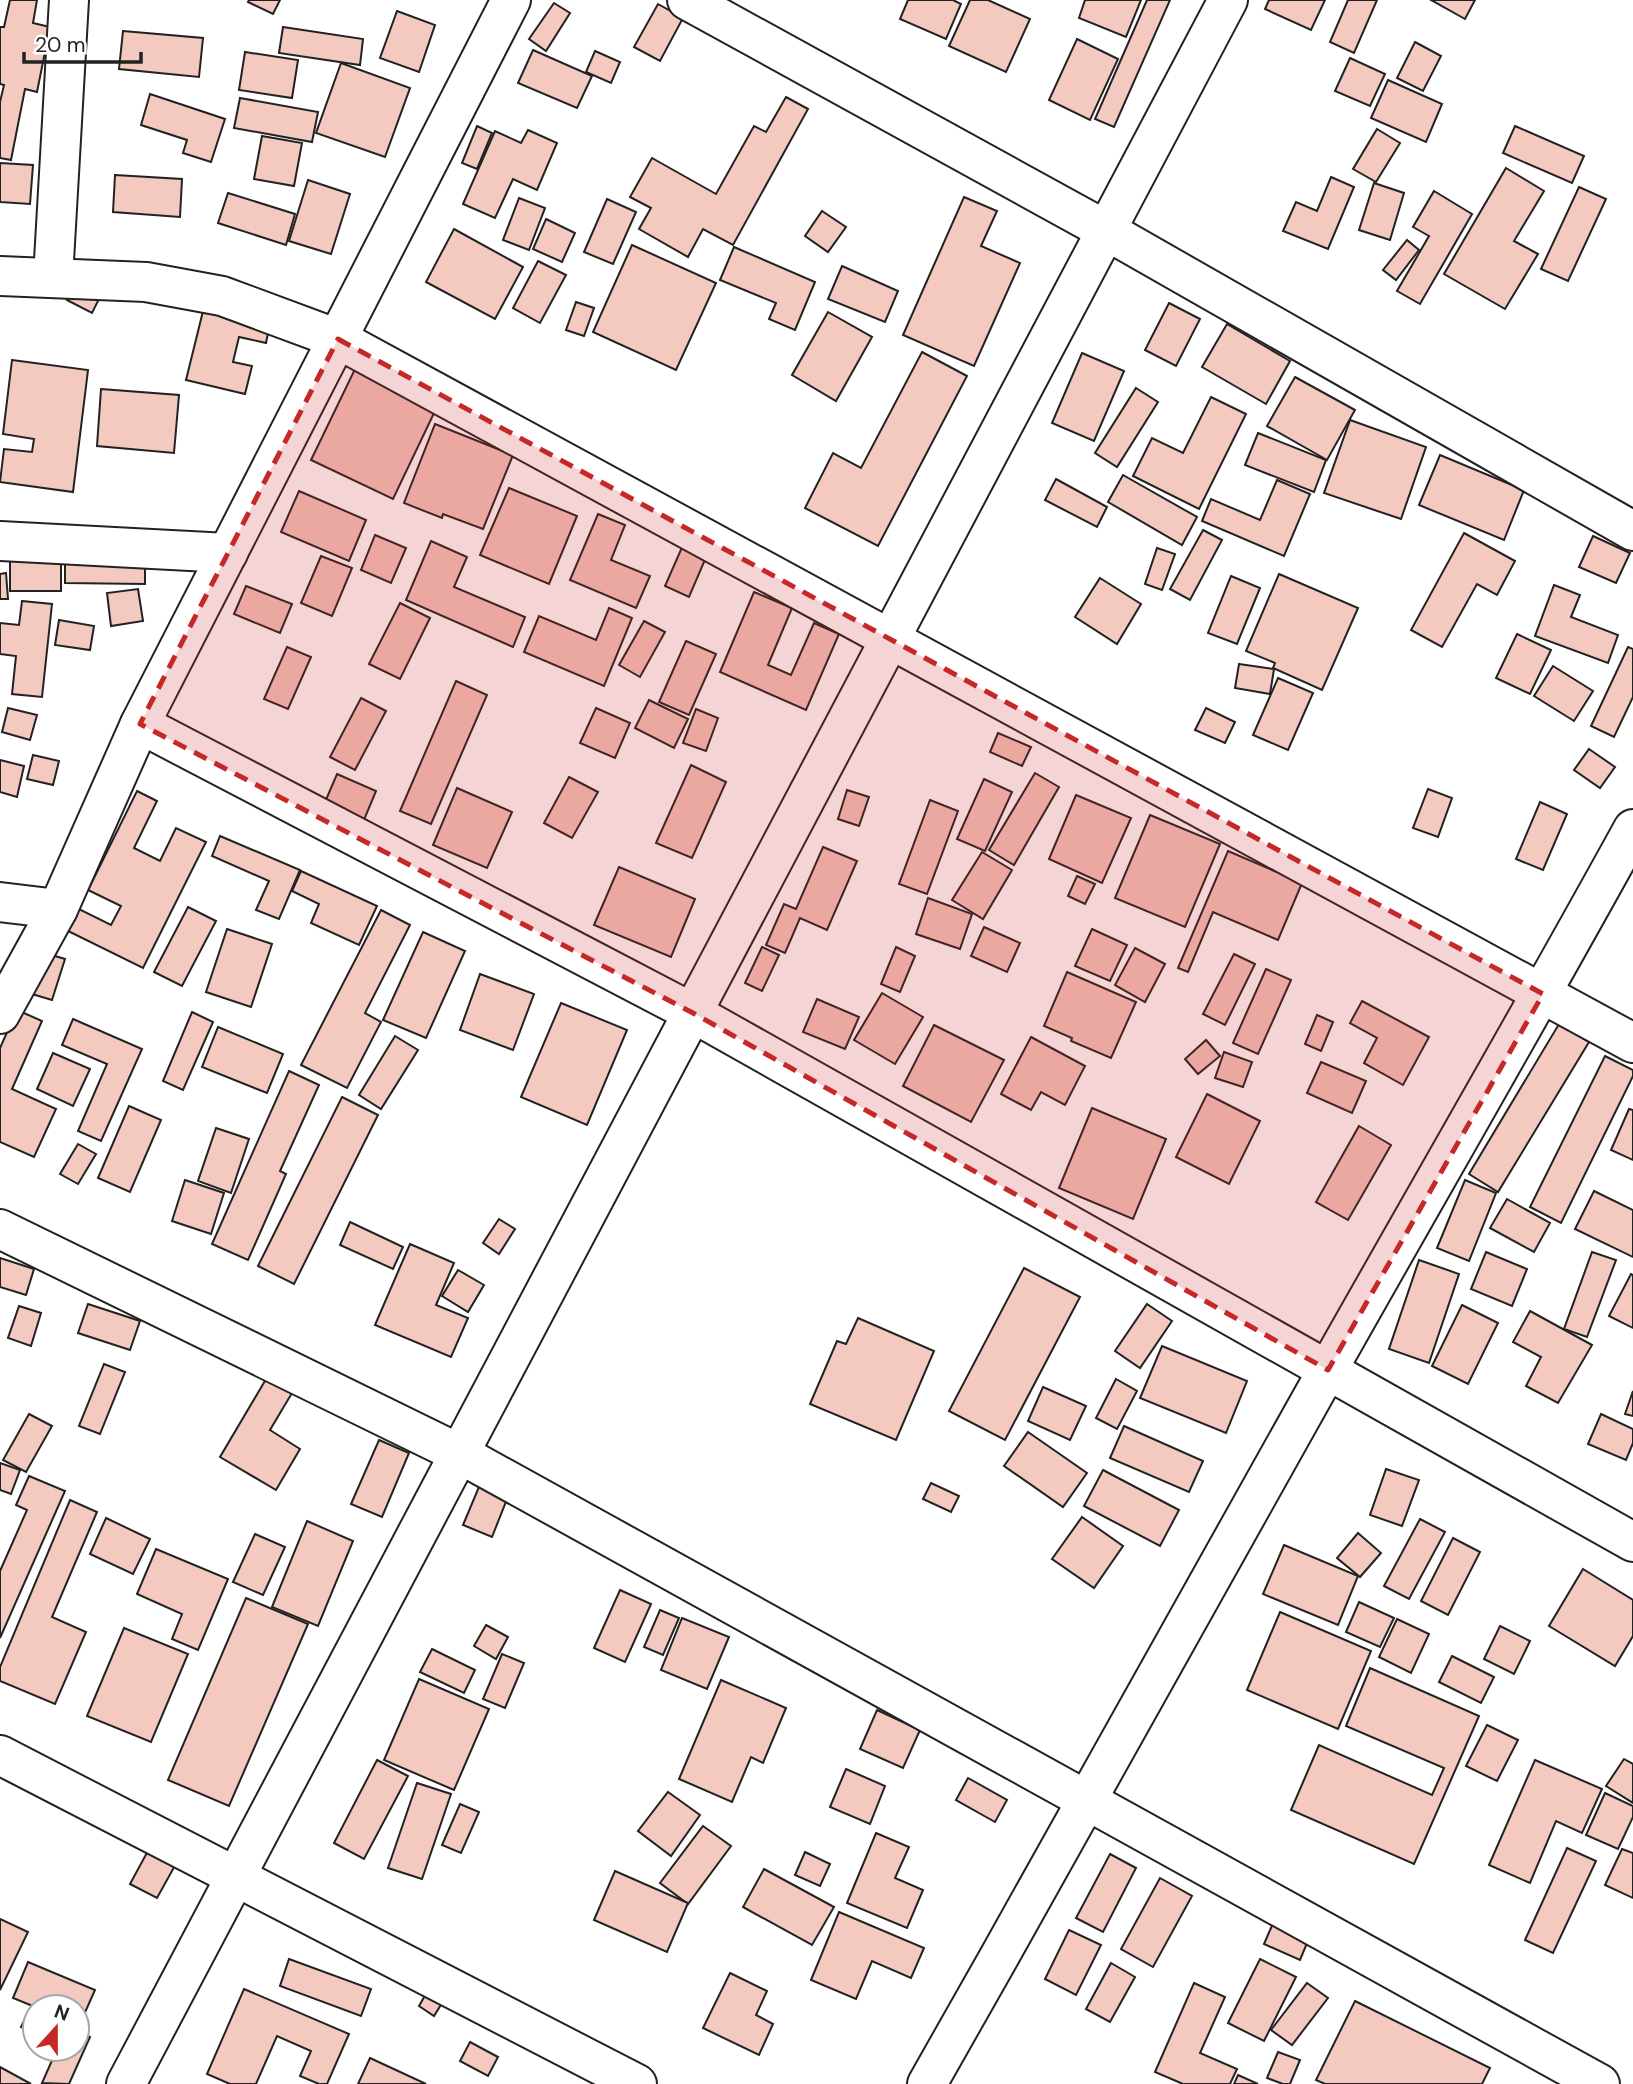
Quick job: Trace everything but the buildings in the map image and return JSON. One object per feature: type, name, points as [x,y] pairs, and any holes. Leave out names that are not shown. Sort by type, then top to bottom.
[{"type":"street","points":[[52,278],[69,0]]},
{"type":"street","points":[[0,1014],[58,909],[140,724],[512,0]]},
{"type":"street","points":[[687,0],[1107,231],[1633,531]]},
{"type":"street","points":[[126,2084],[1228,0]]},
{"type":"street","points":[[0,276],[146,282],[222,296],[338,339],[1633,1043]]},
{"type":"street","points":[[0,541],[228,553]]},
{"type":"street","points":[[140,724],[693,1013],[1633,1542]]},
{"type":"street","points":[[927,2084],[1088,1802],[1328,1370],[1543,994],[1633,829]]},
{"type":"street","points":[[0,902],[58,909]]},
{"type":"street","points":[[0,1229],[460,1454],[1600,2084]]},
{"type":"street","points":[[0,1755],[637,2084]]},
{"type":"highlighted area","points":[[338,339],[1543,994],[1328,1370],[693,1013],[140,724]]}]
